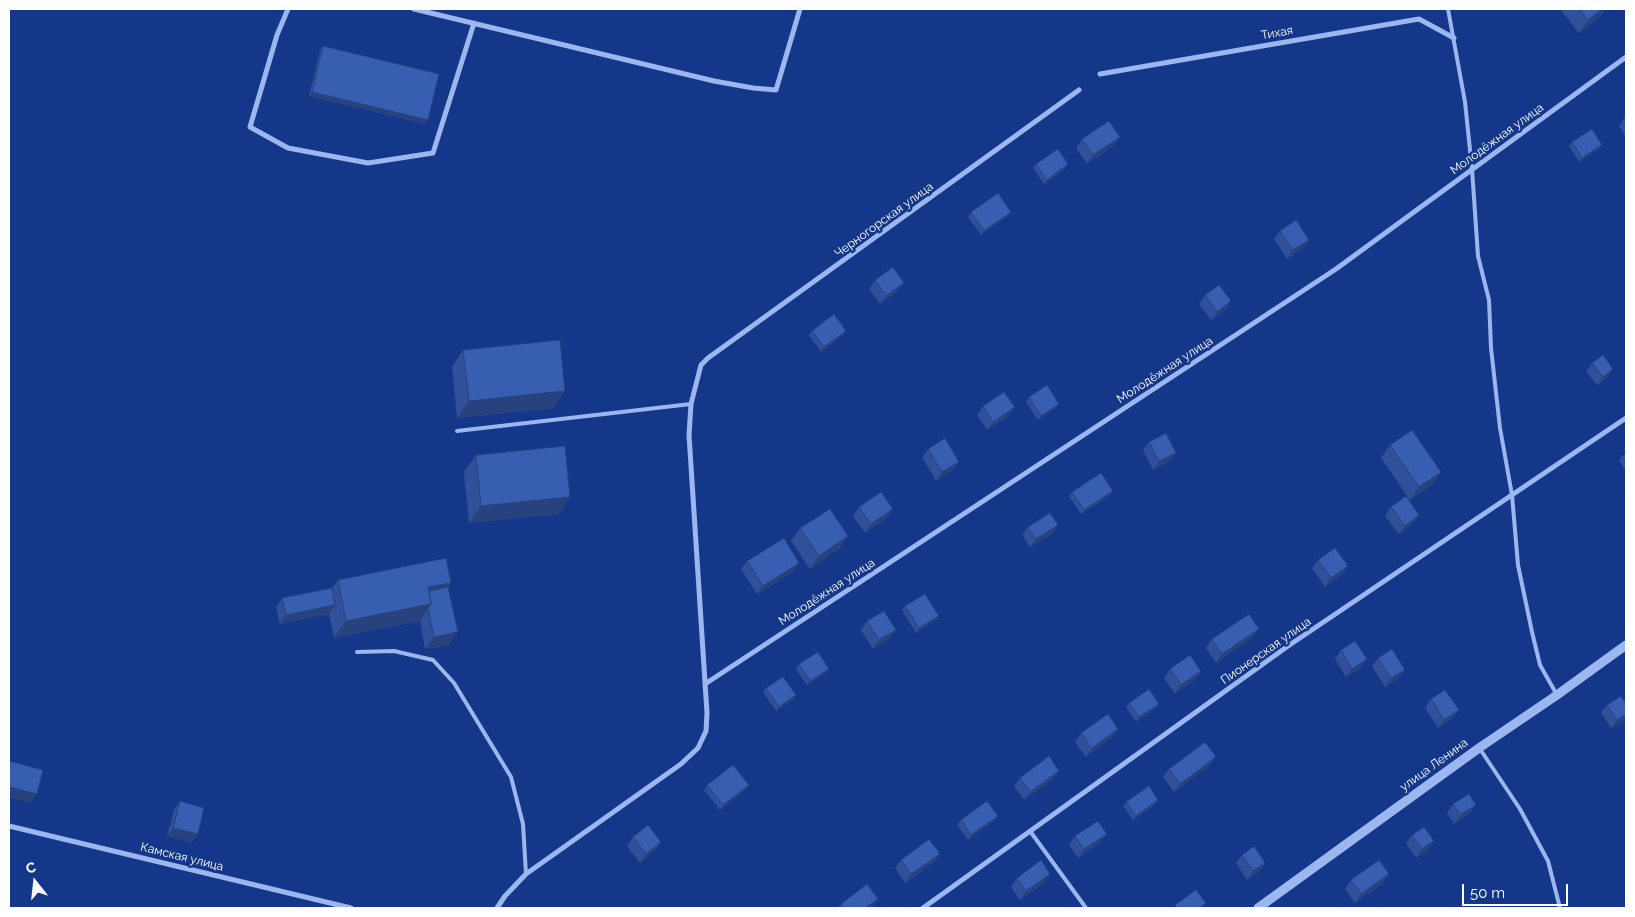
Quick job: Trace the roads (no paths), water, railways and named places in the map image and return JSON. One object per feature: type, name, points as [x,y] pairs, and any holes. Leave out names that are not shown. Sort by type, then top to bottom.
[{"type":"street","points":[[288,9],[277,35],[250,127],[288,148],[368,163],[433,153],[474,23]]},
{"type":"street","points":[[414,9],[714,81],[776,90],[800,9]]},
{"type":"street","name":"Тихая","points":[[1100,74],[1419,19],[1454,38]]},
{"type":"street","name":"Молодёжная улица","points":[[705,684],[1336,269],[1626,57]]},
{"type":"street","name":"Черногорская улица","points":[[691,404],[701,365],[716,352],[1079,90]]},
{"type":"street","points":[[497,908],[505,896],[526,874],[680,764],[698,748],[706,731],[707,713],[689,435],[691,404]]},
{"type":"street","name":"Пионерская улица","points":[[923,908],[1288,646],[1626,418]]},
{"type":"street","name":"улица Ленина","points":[[1258,908],[1626,645]]},
{"type":"street","name":"Камская улица","points":[[9,826],[351,908]]},
{"type":"lane","points":[[1454,9],[1449,11],[1465,102],[1478,256],[1489,300],[1491,348],[1500,428],[1512,495],[1518,566],[1540,665],[1557,695]]},
{"type":"lane","points":[[457,432],[691,404]]},
{"type":"lane","points":[[357,652],[394,651],[433,660],[454,683],[511,777],[524,824],[526,874]]},
{"type":"lane","points":[[1480,748],[1520,809],[1548,861],[1560,908]]},
{"type":"lane","points":[[1030,832],[1086,908]]}]
